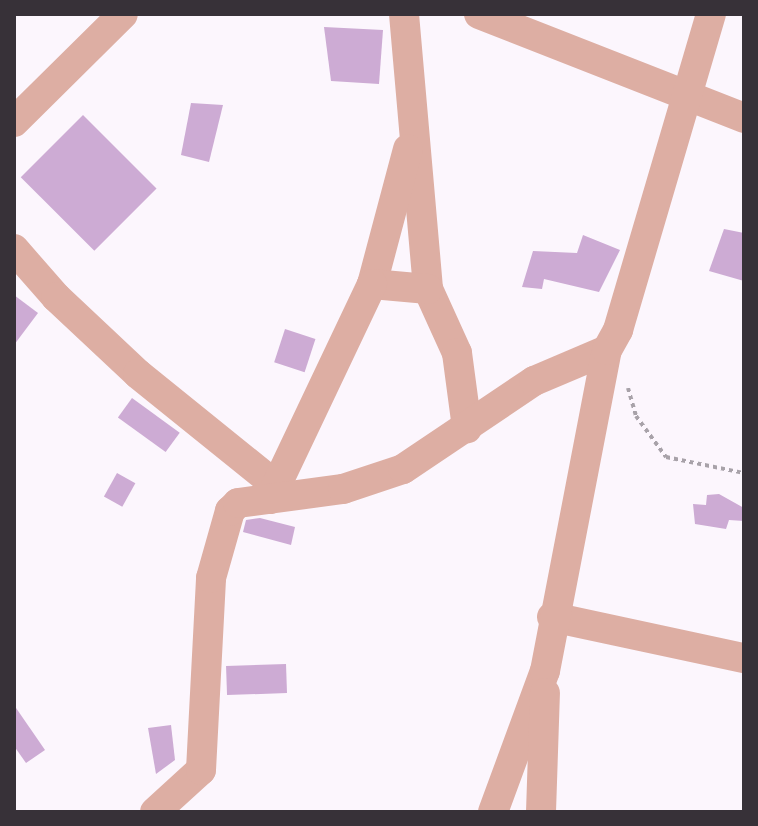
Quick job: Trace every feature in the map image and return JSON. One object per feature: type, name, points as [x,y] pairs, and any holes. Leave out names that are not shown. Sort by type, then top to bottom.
[{"type":"street","points":[[14,122],[123,14]]},
{"type":"street","points":[[404,14],[428,289],[457,353],[467,428]]},
{"type":"street","points":[[479,14],[744,118]]},
{"type":"street","points":[[541,812],[545,671],[552,617],[616,361],[618,330],[711,14]]},
{"type":"street","points":[[274,493],[372,284],[414,123]]},
{"type":"street","points":[[14,249],[56,297],[138,374],[274,493]]},
{"type":"street","points":[[372,284],[428,289]]},
{"type":"street","points":[[155,812],[201,770],[211,578],[230,511],[238,503],[274,493],[343,489],[403,469],[534,381],[616,361]]},
{"type":"street","points":[[552,617],[744,658]]},
{"type":"street","points":[[493,812],[545,671]]},
{"type":"path","points":[[616,361],[636,416],[666,457],[744,473]]},
{"type":"building","points":[[324,27],[383,30],[379,84],[331,81]]},
{"type":"building","points":[[191,103],[223,105],[209,162],[181,155]]},
{"type":"building","points":[[83,115],[157,189],[94,251],[21,177]]},
{"type":"building","points":[[724,229],[744,233],[744,281],[709,271]]},
{"type":"building","points":[[583,235],[620,250],[599,292],[544,279],[542,289],[522,287],[533,251],[577,253]]},
{"type":"building","points":[[14,295],[38,313],[14,345]]},
{"type":"building","points":[[285,329],[315,339],[305,372],[274,362]]},
{"type":"building","points":[[132,398],[180,433],[166,452],[118,417]]},
{"type":"building","points":[[117,473],[135,483],[122,507],[104,497]]},
{"type":"building","points":[[719,494],[744,508],[744,521],[729,520],[726,529],[695,524],[693,504],[706,505],[707,495]]},
{"type":"building","points":[[260,518],[295,527],[291,545],[243,532],[246,520]]},
{"type":"building","points":[[286,664],[287,693],[227,695],[226,666]]},
{"type":"building","points":[[14,705],[45,750],[26,763],[14,746]]},
{"type":"building","points":[[171,725],[175,760],[156,774],[148,728]]}]
